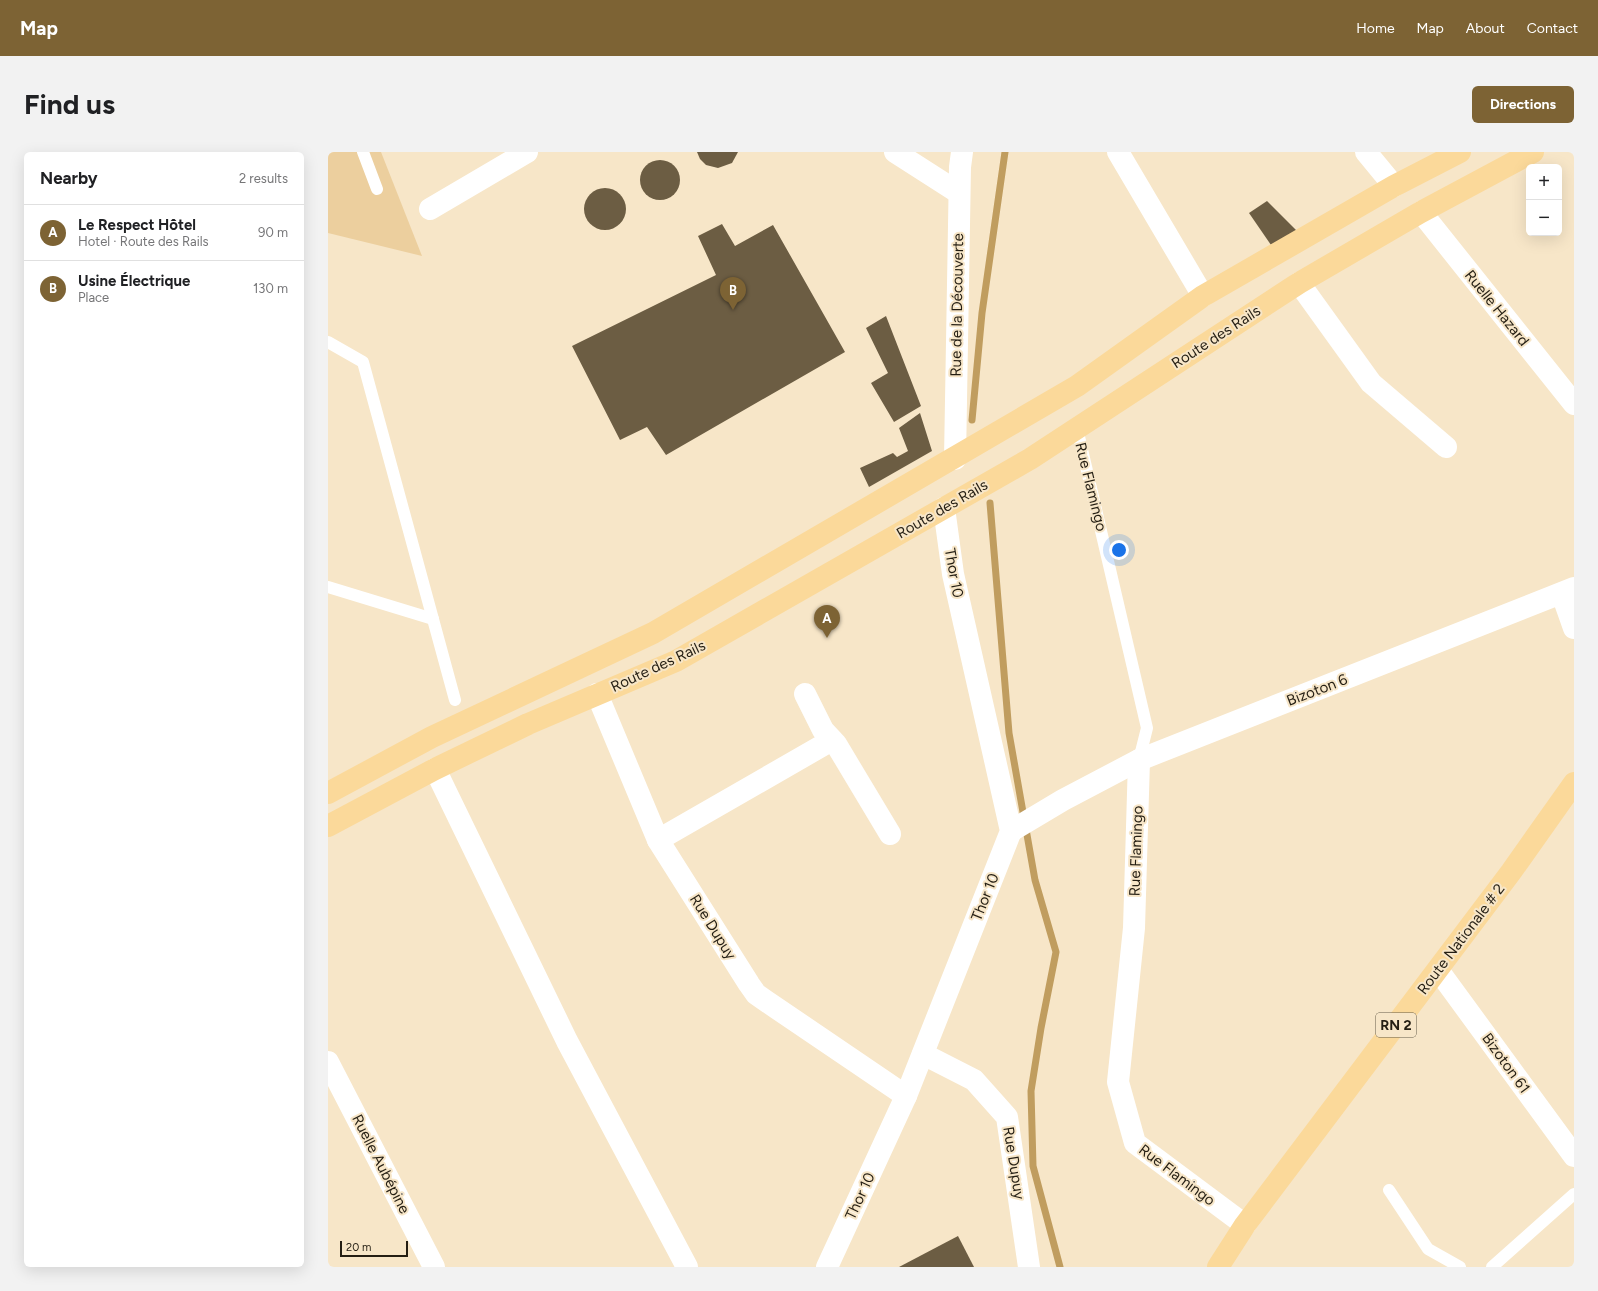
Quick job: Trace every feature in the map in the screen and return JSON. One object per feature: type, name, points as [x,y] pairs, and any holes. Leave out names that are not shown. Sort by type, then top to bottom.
[{"type":"main road","points":[[328,793],[432,737],[653,633],[955,459],[1077,386],[1203,296],[1394,186],[1460,152]]},
{"type":"main road","name":"Route des Rails","points":[[328,826],[435,769],[528,724],[676,661],[1030,459],[1299,282],[1420,212],[1533,152]]},
{"type":"main road","name":"Route Nationale # 2","points":[[1218,1267],[1245,1225],[1438,970],[1574,783]]},
{"type":"street","points":[[430,209],[527,152]]},
{"type":"street","points":[[895,152],[959,193]]},
{"type":"street","name":"Rue de la Découverte","points":[[955,459],[959,193],[962,152]]},
{"type":"street","points":[[1118,152],[1203,296]]},
{"type":"street","points":[[1366,152],[1394,186]]},
{"type":"street","name":"Ruelle Hazard","points":[[1420,212],[1574,404]]},
{"type":"street","points":[[1299,282],[1371,383],[1446,447]]},
{"type":"street","name":"Thor 10","points":[[827,1267],[906,1096],[1011,831],[953,574],[952,503]]},
{"type":"street","points":[[1568,591],[1574,628]]},
{"type":"street","name":"Bizoton 6","points":[[1011,831],[1063,800],[1139,760],[1568,591]]},
{"type":"street","name":"Rue Dupuy","points":[[597,694],[658,840],[756,994],[906,1096]]},
{"type":"street","points":[[805,694],[823,730],[832,740],[890,834]]},
{"type":"street","points":[[658,840],[832,740]]},
{"type":"street","name":"Rue Flamingo","points":[[1139,760],[1134,928],[1118,1082],[1135,1143],[1245,1225]]},
{"type":"street","points":[[435,769],[567,1042],[687,1267]]},
{"type":"street","name":"Bizoton 61","points":[[1438,970],[1574,1156]]},
{"type":"street","name":"Rue Dupuy","points":[[923,1054],[974,1080],[1007,1117],[1029,1267]]},
{"type":"street","name":"Ruelle Aubépine","points":[[328,1062],[434,1267]]},
{"type":"lane","points":[[363,152],[377,189]]},
{"type":"lane","points":[[328,342],[363,362],[455,700]]},
{"type":"lane","name":"Rue Flamingo","points":[[1077,428],[1147,728],[1139,760]]},
{"type":"lane","points":[[328,587],[433,619]]},
{"type":"lane","points":[[1389,1190],[1428,1249],[1460,1267]]},
{"type":"lane","points":[[1492,1267],[1574,1194]]},
{"type":"shaded area","points":[[328,152],[381,152],[422,256],[328,233]]},
{"type":"building","points":[[697,152],[738,152],[732,163],[718,168],[706,165],[700,159]]},
{"type":"building","points":[[660,160],[674,166],[680,180],[674,194],[660,200],[646,194],[640,180],[646,166]]},
{"type":"building","points":[[605,188],[620,194],[626,209],[620,224],[605,230],[590,224],[584,209],[590,194]]},
{"type":"building","points":[[1267,201],[1299,233],[1273,248],[1249,213]]},
{"type":"building","points":[[722,224],[735,246],[773,225],[845,352],[666,455],[647,427],[620,440],[572,346],[716,275],[698,236]]},
{"type":"building","points":[[886,316],[921,406],[894,422],[871,383],[888,373],[866,328]]},
{"type":"building","points":[[920,413],[932,451],[869,487],[860,468],[893,453],[897,457],[908,451],[899,428]]},
{"type":"building","points":[[958,1236],[974,1267],[899,1267]]},
{"type":"waterway","points":[[972,420],[982,313],[1005,152]]},
{"type":"waterway","points":[[990,503],[1009,733],[1035,880],[1056,952],[1041,1028],[1031,1091],[1033,1166],[1060,1267]]},
{"type":"place","name":"Usine Électrique","points":[[733,310]]},
{"type":"place","name":"Le Respect Hôtel","points":[[827,638]]}]
